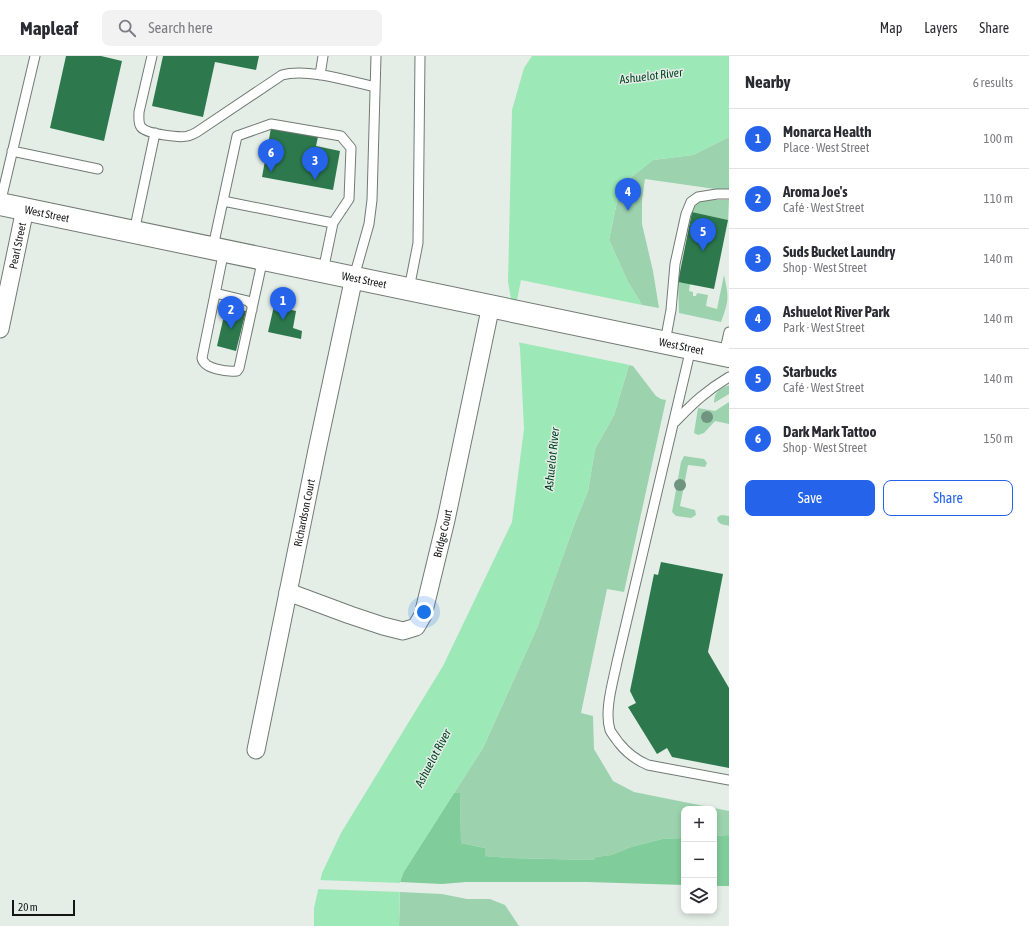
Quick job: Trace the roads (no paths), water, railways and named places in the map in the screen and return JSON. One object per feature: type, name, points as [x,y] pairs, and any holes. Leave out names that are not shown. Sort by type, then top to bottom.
[{"type":"street","name":"West Street","points":[[0,204],[218,248],[726,355]]},
{"type":"street","name":"Pearl Street","points":[[0,329],[24,209]]},
{"type":"street","name":"Richardson Court","points":[[256,750],[354,277]]},
{"type":"street","name":"Bridge Court","points":[[288,592],[383,626],[403,631],[416,627],[424,615],[446,520],[491,305]]},
{"type":"lane","points":[[0,204],[35,56]]},
{"type":"lane","points":[[152,56],[139,112],[140,126],[144,130],[180,137],[188,136],[197,132],[282,75],[295,73],[320,75],[375,87]]},
{"type":"lane","points":[[320,75],[323,56]]},
{"type":"lane","points":[[354,277],[369,224],[372,200],[376,56]]},
{"type":"lane","points":[[409,288],[418,243],[420,56]]},
{"type":"lane","points":[[263,258],[239,368],[237,371],[233,372],[208,366],[202,358],[215,293],[223,201],[237,136],[271,124],[341,136],[351,148],[349,198],[333,223],[323,271]]},
{"type":"lane","points":[[134,232],[155,133]]},
{"type":"lane","points":[[12,151],[98,170]]},
{"type":"lane","points":[[665,342],[671,310],[675,264],[686,214],[691,202],[698,198],[717,194],[729,194]]},
{"type":"lane","points":[[223,201],[333,223]]},
{"type":"lane","points":[[215,293],[248,301],[252,305],[252,312]]},
{"type":"lane","points":[[726,355],[729,332]]},
{"type":"lane","points":[[691,348],[617,662],[608,710],[608,721],[614,737],[624,749],[638,761],[648,765],[729,780]]},
{"type":"lane","points":[[674,423],[710,388],[729,377]]},
{"type":"water","name":"Ashuelot River","points":[[532,56],[729,56],[729,137],[693,155],[653,160],[624,183],[618,197],[609,240],[628,282],[642,305],[628,368],[614,415],[595,449],[588,491],[537,628],[483,748],[403,873],[400,882],[399,926],[314,926],[314,908],[322,873],[341,833],[443,666],[512,522],[524,429],[520,348],[508,282],[512,110],[524,68]]},
{"type":"place","name":"Dark Mark Tattoo","points":[[271,172]]},
{"type":"place","name":"Suds Bucket Laundry","points":[[315,180]]},
{"type":"place","name":"Ashuelot River Park","points":[[628,211]]},
{"type":"place","name":"Starbucks","points":[[703,251]]},
{"type":"place","name":"Monarca Health","points":[[283,320]]},
{"type":"place","name":"Aroma Joe's","points":[[231,329]]}]
